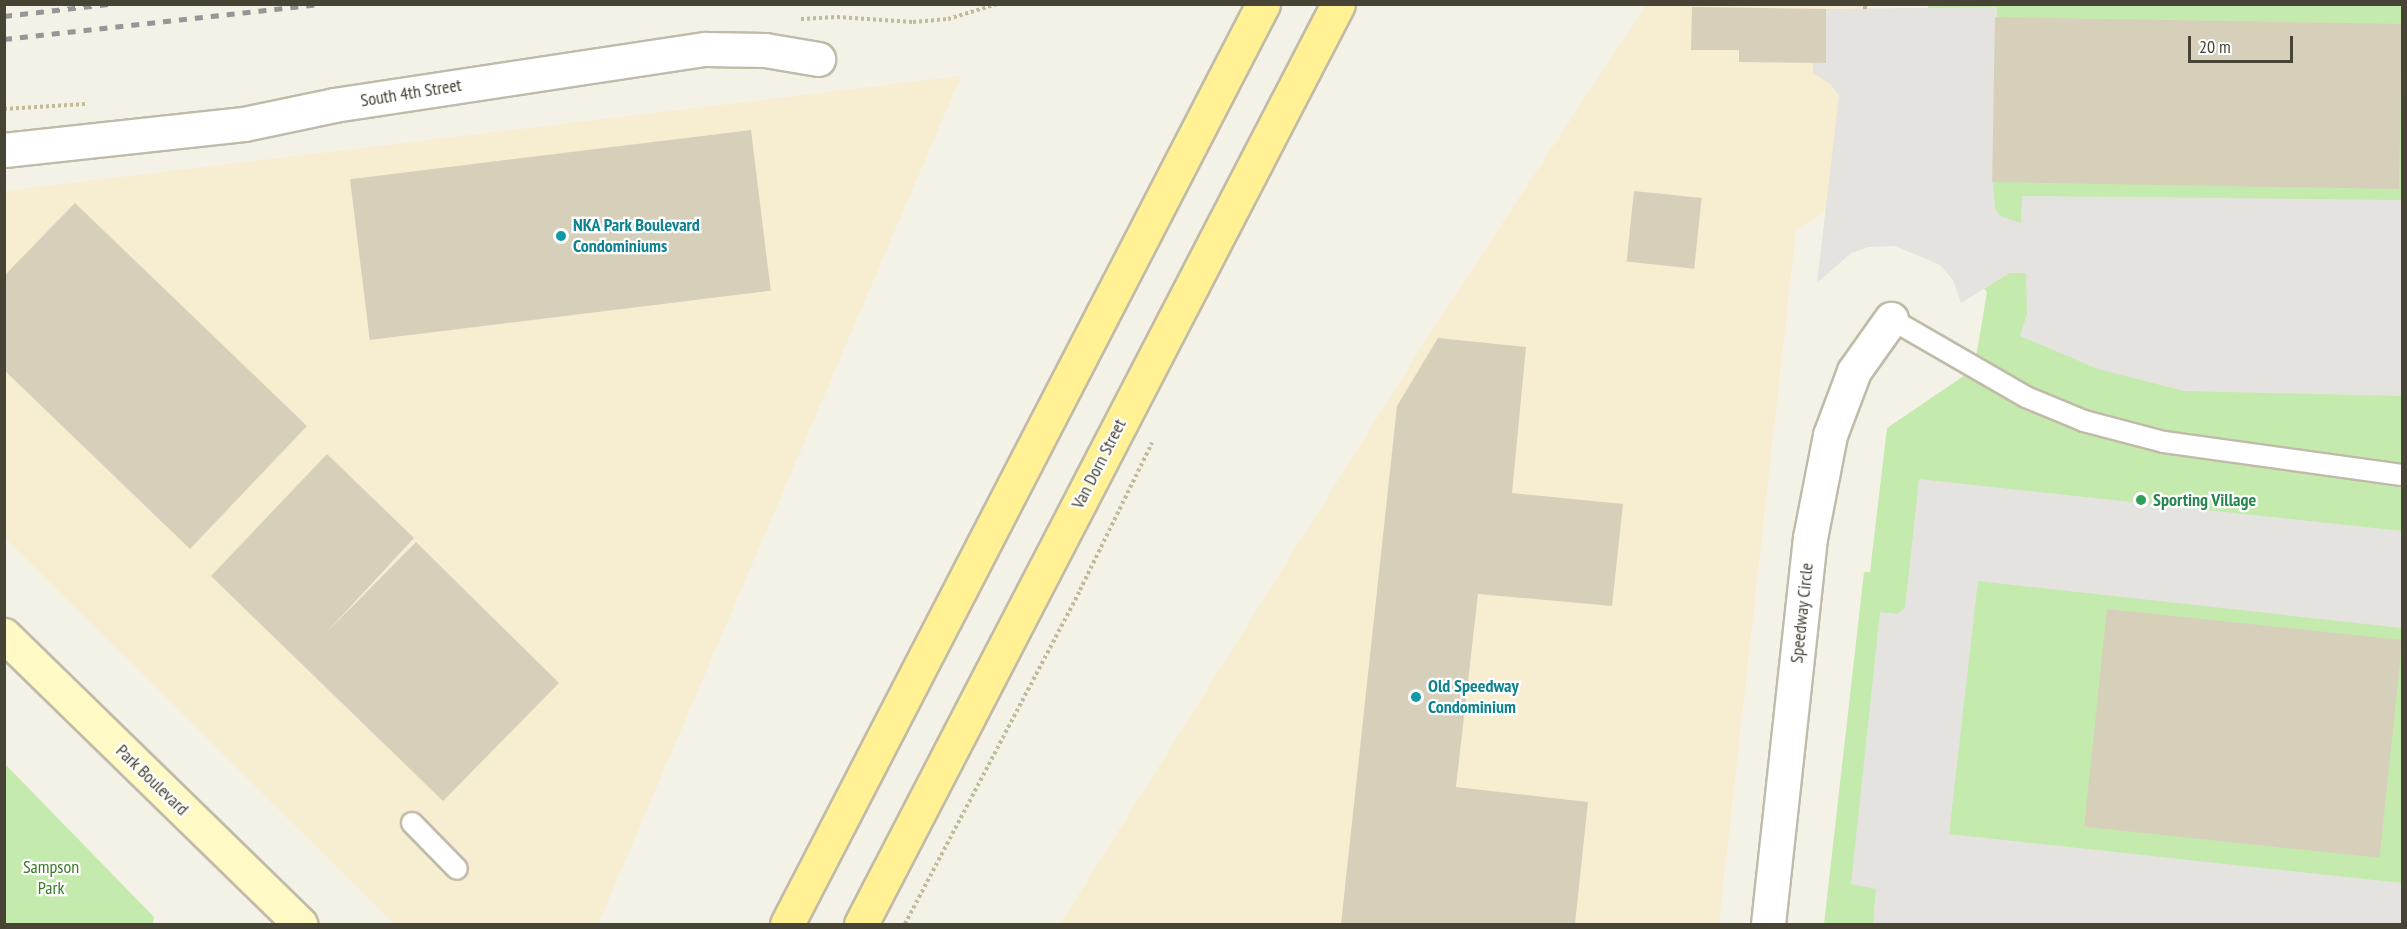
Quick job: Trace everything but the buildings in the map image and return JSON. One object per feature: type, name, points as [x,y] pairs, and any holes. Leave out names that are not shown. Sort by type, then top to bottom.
[{"type":"main road","points":[[787,924],[1263,4]]},
{"type":"main road","name":"Van Dorn Street","points":[[861,924],[1338,4]]},
{"type":"main road","name":"Park Boulevard","points":[[4,635],[300,924]]},
{"type":"street","name":"South 4th Street","points":[[4,150],[244,124],[334,105],[706,49],[765,50],[818,60]]},
{"type":"street","name":"Speedway Circle","points":[[1768,924],[1810,538],[1830,435],[1854,371],[1891,319]]},
{"type":"lane","points":[[1891,319],[2026,397],[2084,421],[2164,442],[2238,455],[2403,475]]},
{"type":"lane","points":[[412,824],[457,869]]},
{"type":"shaded area","points":[[1646,5],[1861,5],[1842,200],[1796,231],[1719,924],[1060,924],[1436,324]]},
{"type":"shaded area","points":[[1997,7],[1993,182],[1995,209],[2002,217],[2021,223],[2022,196],[2402,200],[2402,396],[2184,391],[2098,369],[2020,336],[2027,314],[2026,273],[2010,273],[1961,303],[1953,280],[1940,265],[1895,246],[1869,247],[1851,253],[1817,283],[1839,95],[1830,84],[1813,73],[1813,63],[1826,62],[1826,9]]},
{"type":"shaded area","points":[[961,76],[598,924],[394,924],[5,538],[4,191]]},
{"type":"shaded area","points":[[1919,479],[2402,531],[2402,628],[1978,581],[1949,834],[2402,883],[2402,924],[1873,923],[1876,889],[1851,884],[1880,612],[1897,614],[1905,608]]},
{"type":"green space","name":"Sporting Village","points":[[1928,5],[2402,5],[2402,924],[1824,924],[1864,572],[1870,572],[1887,428],[1974,369],[1987,292],[1909,206]]},
{"type":"green space","name":"Sampson Park","points":[[5,764],[154,917],[153,924],[5,924]]},
{"type":"railway","points":[[4,16],[108,4]]},
{"type":"railway","points":[[4,39],[320,4]]},
{"type":"place","name":"NKA Park Boulevard Condominiums","points":[[561,236]]},
{"type":"place","name":"Sporting Village","points":[[2141,500]]},
{"type":"place","name":"Old Speedway Condominium","points":[[1416,697]]}]
